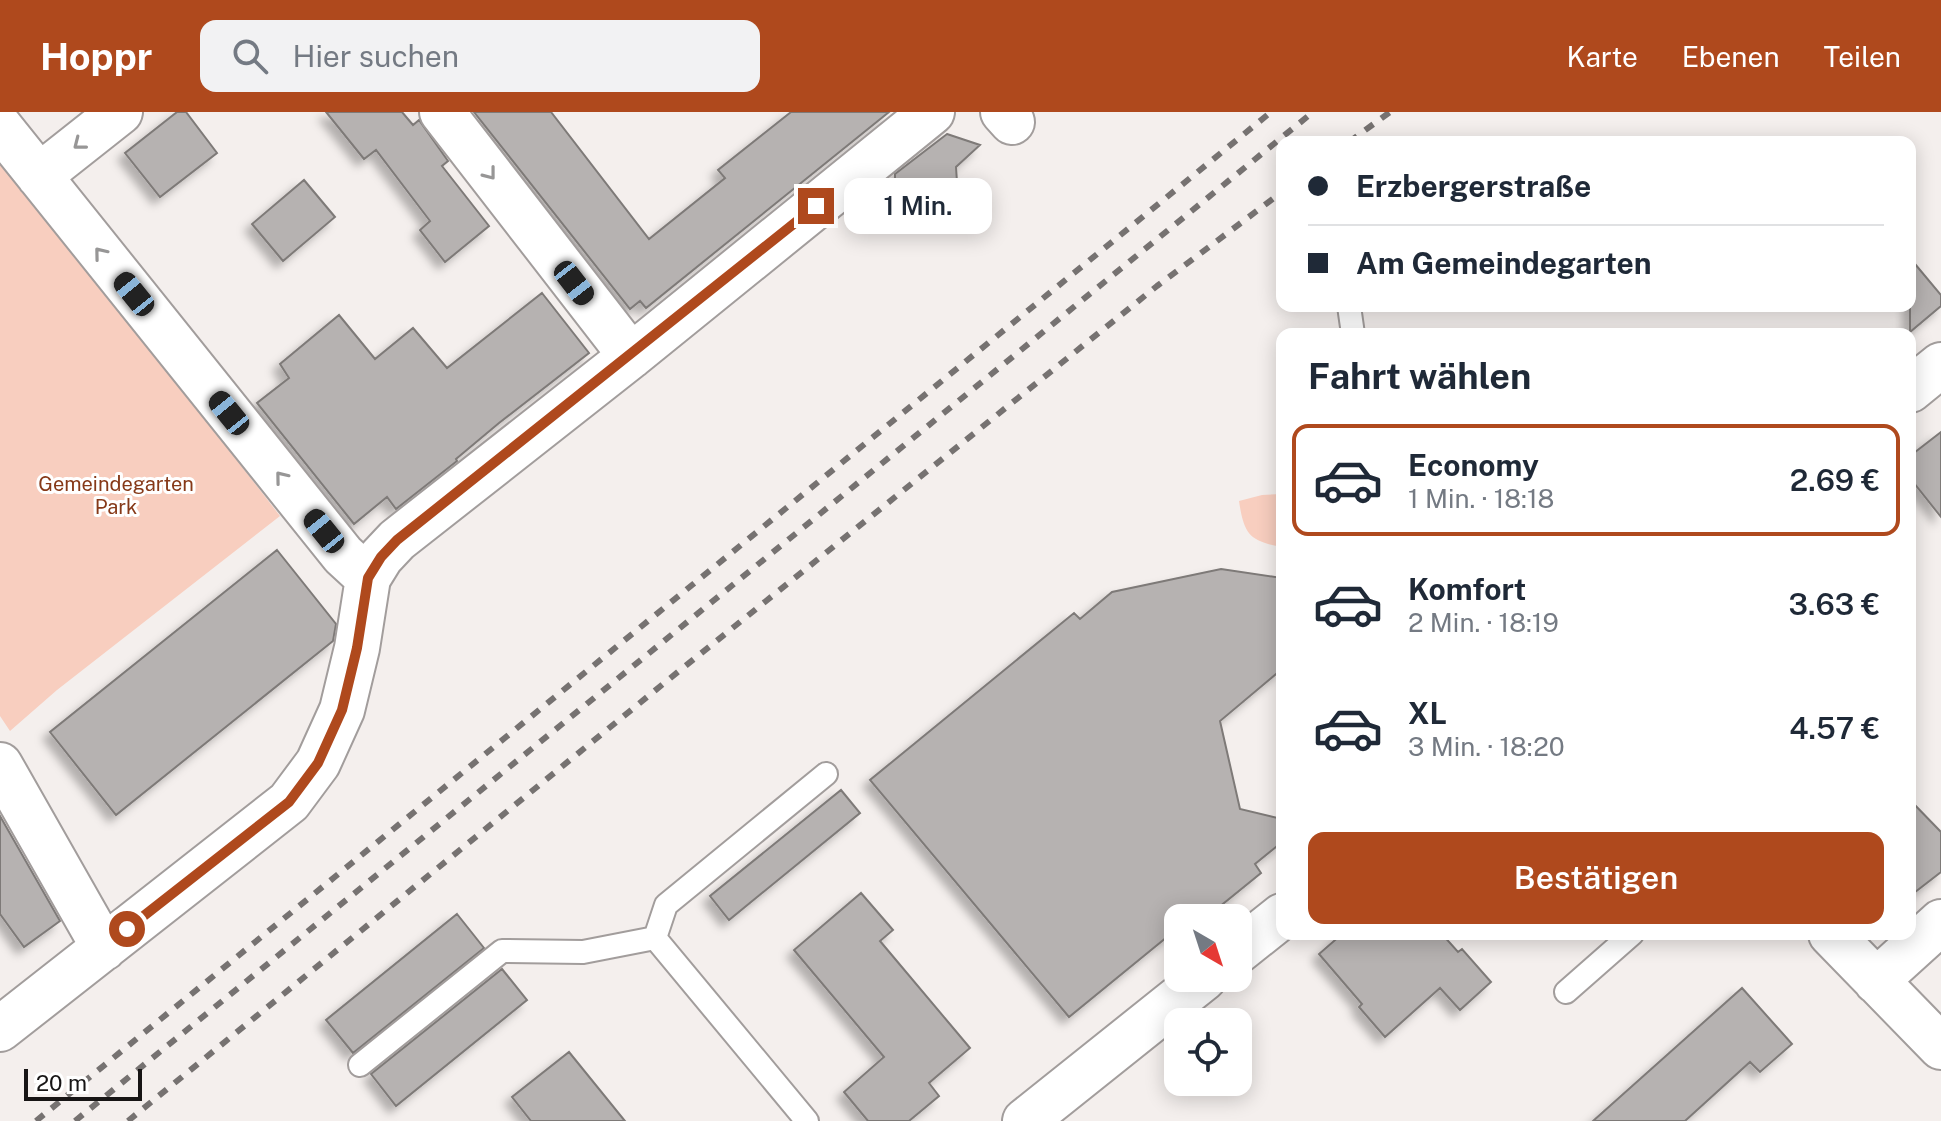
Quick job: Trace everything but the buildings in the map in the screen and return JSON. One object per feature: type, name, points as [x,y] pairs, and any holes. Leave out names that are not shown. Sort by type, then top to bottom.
[{"type":"street","points":[[39,176],[120,112]]},
{"type":"street","points":[[442,112],[631,356]]},
{"type":"street","points":[[0,1029],[289,802],[318,763],[342,710],[357,648],[368,578],[381,557],[397,540],[631,356],[932,112]]},
{"type":"street","points":[[0,127],[343,555],[368,578]]},
{"type":"street","points":[[1916,385],[1941,365]]},
{"type":"street","points":[[0,765],[104,948]]},
{"type":"street","points":[[1252,940],[1276,921]]},
{"type":"street","points":[[1876,981],[1941,922]]},
{"type":"street","points":[[1837,940],[1941,1047]]},
{"type":"street","points":[[1025,1121],[1186,992]]},
{"type":"lane","points":[[655,938],[666,905],[826,774]]},
{"type":"lane","points":[[360,1065],[502,951],[583,952],[655,938]]},
{"type":"lane","points":[[655,938],[807,1121]]},
{"type":"lane","points":[[1566,992],[1625,940]]},
{"type":"green space","name":"Gemeindegarten Park","points":[[0,153],[280,516],[57,690],[10,731],[0,716]]},
{"type":"green space","points":[[1276,494],[1276,546],[1255,539],[1243,521],[1239,501]]},
{"type":"railway","points":[[36,1121],[1271,112]]},
{"type":"railway","points":[[1284,136],[1313,112]]},
{"type":"railway","points":[[1357,136],[1390,112]]},
{"type":"railway","points":[[75,1121],[1276,142]]},
{"type":"railway","points":[[128,1121],[1157,286],[1276,197]]},
{"type":"route","points":[[127,929],[289,802],[318,763],[342,710],[357,648],[368,578],[381,557],[397,540],[816,206]]}]
